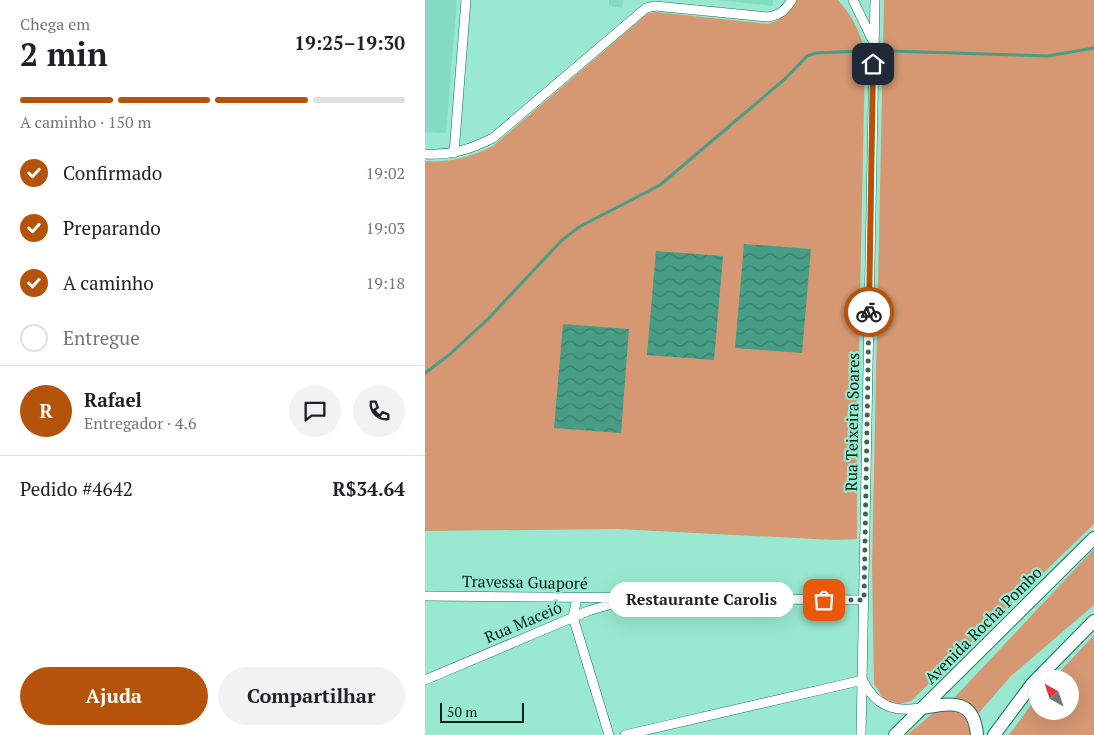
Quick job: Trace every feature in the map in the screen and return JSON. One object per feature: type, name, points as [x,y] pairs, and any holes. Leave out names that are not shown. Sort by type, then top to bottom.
[{"type":"main road","name":"Avenida Rocha Pombo","points":[[895,735],[1094,538]]},
{"type":"main road","points":[[994,735],[1032,684],[1094,620]]},
{"type":"main road","points":[[923,708],[952,704],[960,706],[972,714],[976,722],[977,735]]},
{"type":"street","points":[[453,153],[466,0]]},
{"type":"street","points":[[847,0],[858,8]]},
{"type":"street","name":"Rua Teixeira Soares","points":[[853,0],[873,44]]},
{"type":"street","name":"Rua Teixeira Soares","points":[[861,735],[875,0]]},
{"type":"street","points":[[425,154],[453,153],[473,148],[509,127],[645,8],[655,6],[768,17],[777,16],[786,9],[791,1]]},
{"type":"street","name":"Travessa Guaporé","points":[[425,596],[864,600]]},
{"type":"street","name":"Rua Maceió","points":[[425,680],[588,611],[635,597]]},
{"type":"street","points":[[588,611],[589,603],[581,598],[573,617],[609,735]]},
{"type":"street","points":[[625,735],[863,680],[870,695],[891,709],[904,711],[923,708]]},
{"type":"shaded area","points":[[425,0],[457,0],[446,133],[425,132]]},
{"type":"shaded area","points":[[609,0],[623,0],[622,8],[609,6]]},
{"type":"shaded area","points":[[716,0],[773,0],[773,6]]},
{"type":"shaded area","points":[[796,0],[838,0],[849,13],[856,27],[862,41],[865,58],[857,441],[857,539],[835,540],[617,529],[425,531],[425,161],[443,161],[460,158],[493,146],[647,14],[655,12],[768,24],[785,15]]},
{"type":"shaded area","points":[[884,0],[1094,0],[1094,524],[911,701],[899,704],[884,699],[874,684],[872,566]]},
{"type":"shaded area","points":[[1094,549],[1094,605],[1011,676],[977,715],[967,704],[954,698]]},
{"type":"shaded area","points":[[1094,635],[1094,735],[1009,735],[1029,708],[1029,720],[1079,720],[1079,670],[1061,670]]},
{"type":"shaded area","points":[[943,709],[955,710],[965,716],[972,735],[907,735],[933,713]]},
{"type":"water","points":[[744,244],[811,249],[802,353],[735,348]]},
{"type":"water","points":[[656,251],[723,256],[714,360],[647,355]]},
{"type":"water","points":[[563,324],[629,329],[621,433],[554,428]]},
{"type":"waterway","points":[[890,51],[1048,56],[1094,48]]},
{"type":"waterway","points":[[425,373],[449,355],[489,318],[561,241],[579,227],[660,185],[786,78],[807,56],[816,53],[862,51]]},
{"type":"way so far","points":[[824,600],[864,600],[869,312]]},
{"type":"place","name":"Restaurante Carolis","points":[[824,600]]},
{"type":"route","points":[[869,312],[873,64]]}]
